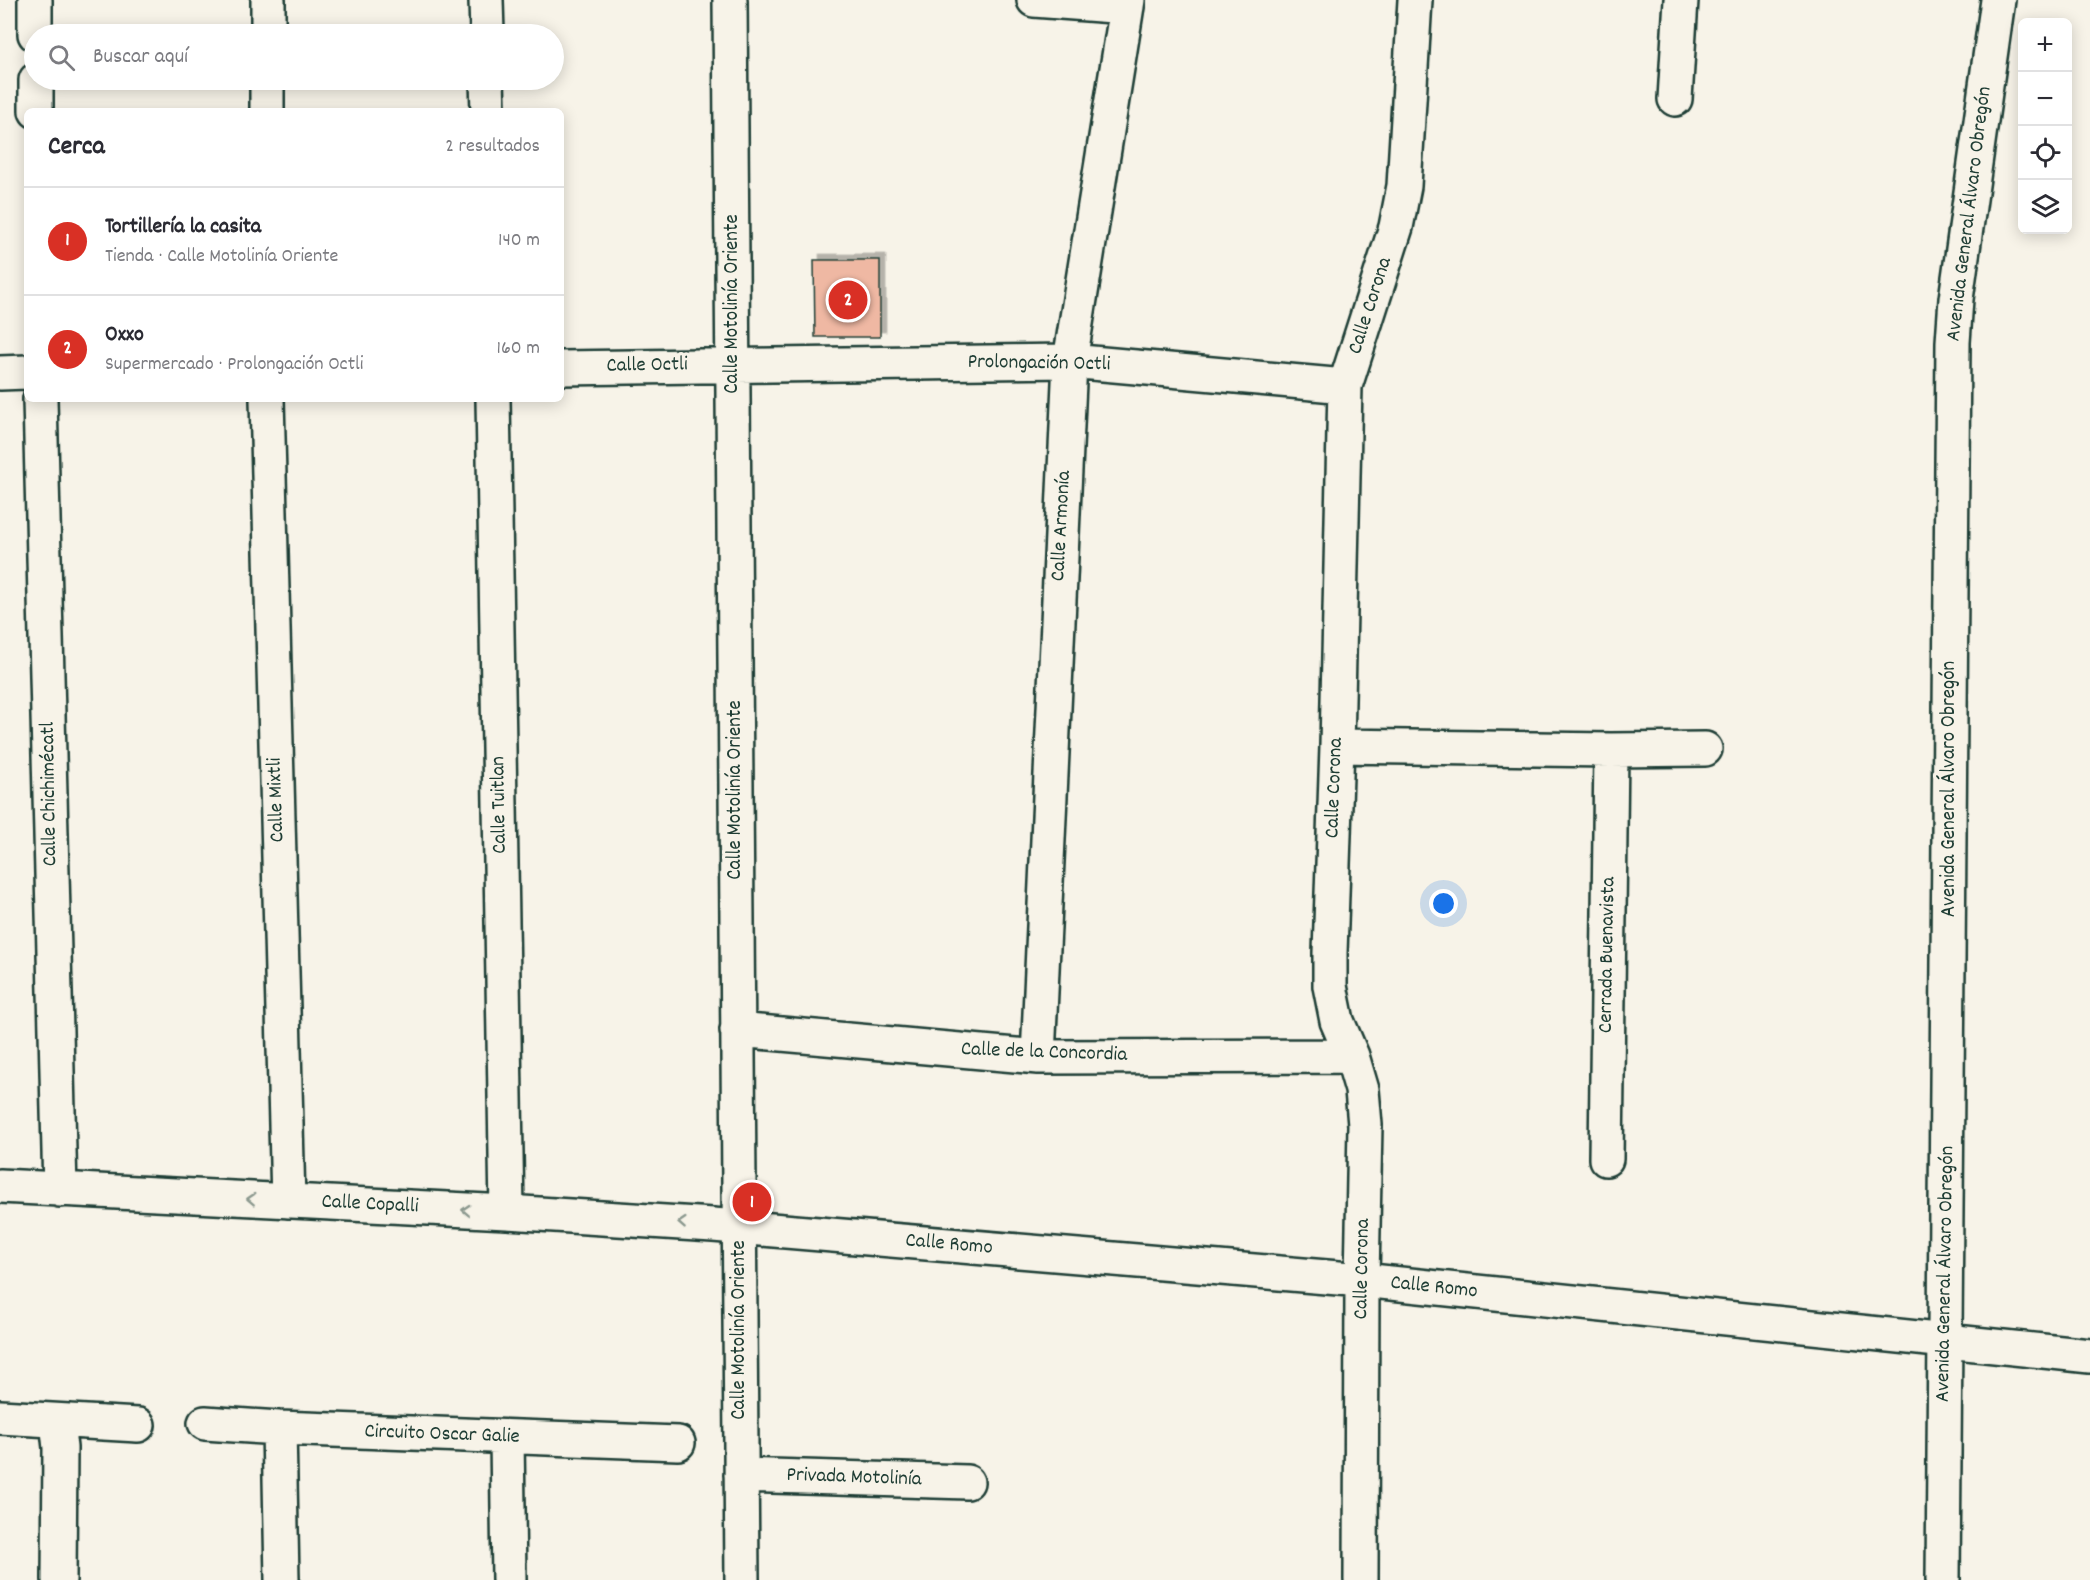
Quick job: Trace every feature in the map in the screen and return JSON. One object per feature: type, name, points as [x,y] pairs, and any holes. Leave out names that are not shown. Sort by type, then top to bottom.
[{"type":"street","points":[[35,0],[35,24]]},
{"type":"street","points":[[268,0],[268,24]]},
{"type":"street","points":[[486,0],[487,24]]},
{"type":"street","name":"Calle Motolinía Oriente","points":[[730,0],[742,1580]]},
{"type":"street","points":[[1034,0],[1127,3]]},
{"type":"street","name":"Calle Corona","points":[[1361,1580],[1365,1125],[1362,1090],[1352,1056],[1337,1021],[1330,986],[1345,386],[1396,227],[1404,186],[1415,0]]},
{"type":"street","points":[[1675,99],[1681,0]]},
{"type":"street","name":"Avenida General Álvaro Obregón","points":[[1943,1580],[1953,342],[1956,299],[1998,0]]},
{"type":"street","name":"Calle Armonía","points":[[1038,1057],[1070,361],[1127,3]]},
{"type":"street","points":[[36,90],[36,108]]},
{"type":"street","points":[[267,90],[267,108]]},
{"type":"street","points":[[487,90],[488,108]]},
{"type":"street","name":"Prolongación Octli","points":[[733,364],[1070,361],[1345,386]]},
{"type":"street","name":"Calle Octli","points":[[564,368],[733,364]]},
{"type":"street","points":[[0,373],[24,372]]},
{"type":"street","name":"Calle Chichimécatl","points":[[40,402],[60,1190]]},
{"type":"street","name":"Calle Mixtli","points":[[267,402],[288,1201]]},
{"type":"street","name":"Calle Tuitlan","points":[[493,402],[507,1212]]},
{"type":"street","points":[[1337,746],[1705,749]]},
{"type":"street","name":"Cerrada Buenavista","points":[[1606,1159],[1611,750]]},
{"type":"street","name":"Calle de la Concordia","points":[[738,1030],[1038,1057],[1352,1056]]},
{"type":"street","name":"Calle Copalli","points":[[0,1186],[507,1212],[740,1228]]},
{"type":"street","name":"Calle Romo","points":[[740,1228],[1362,1280],[1945,1343],[2090,1356]]},
{"type":"street","points":[[0,1417],[138,1425]]},
{"type":"street","points":[[57,1421],[60,1448],[59,1580]]},
{"type":"street","name":"Circuito Oscar Galie","points":[[205,1423],[507,1438],[678,1443]]},
{"type":"street","points":[[279,1428],[282,1580]]},
{"type":"street","points":[[507,1438],[509,1580]]},
{"type":"street","name":"Privada Motolinía","points":[[741,1475],[967,1482]]},
{"type":"building","points":[[814,260],[880,260],[880,337],[815,337]]},
{"type":"place","name":"Oxxo","points":[[848,300]]},
{"type":"place","name":"Tortillería la casita","points":[[752,1202]]}]
